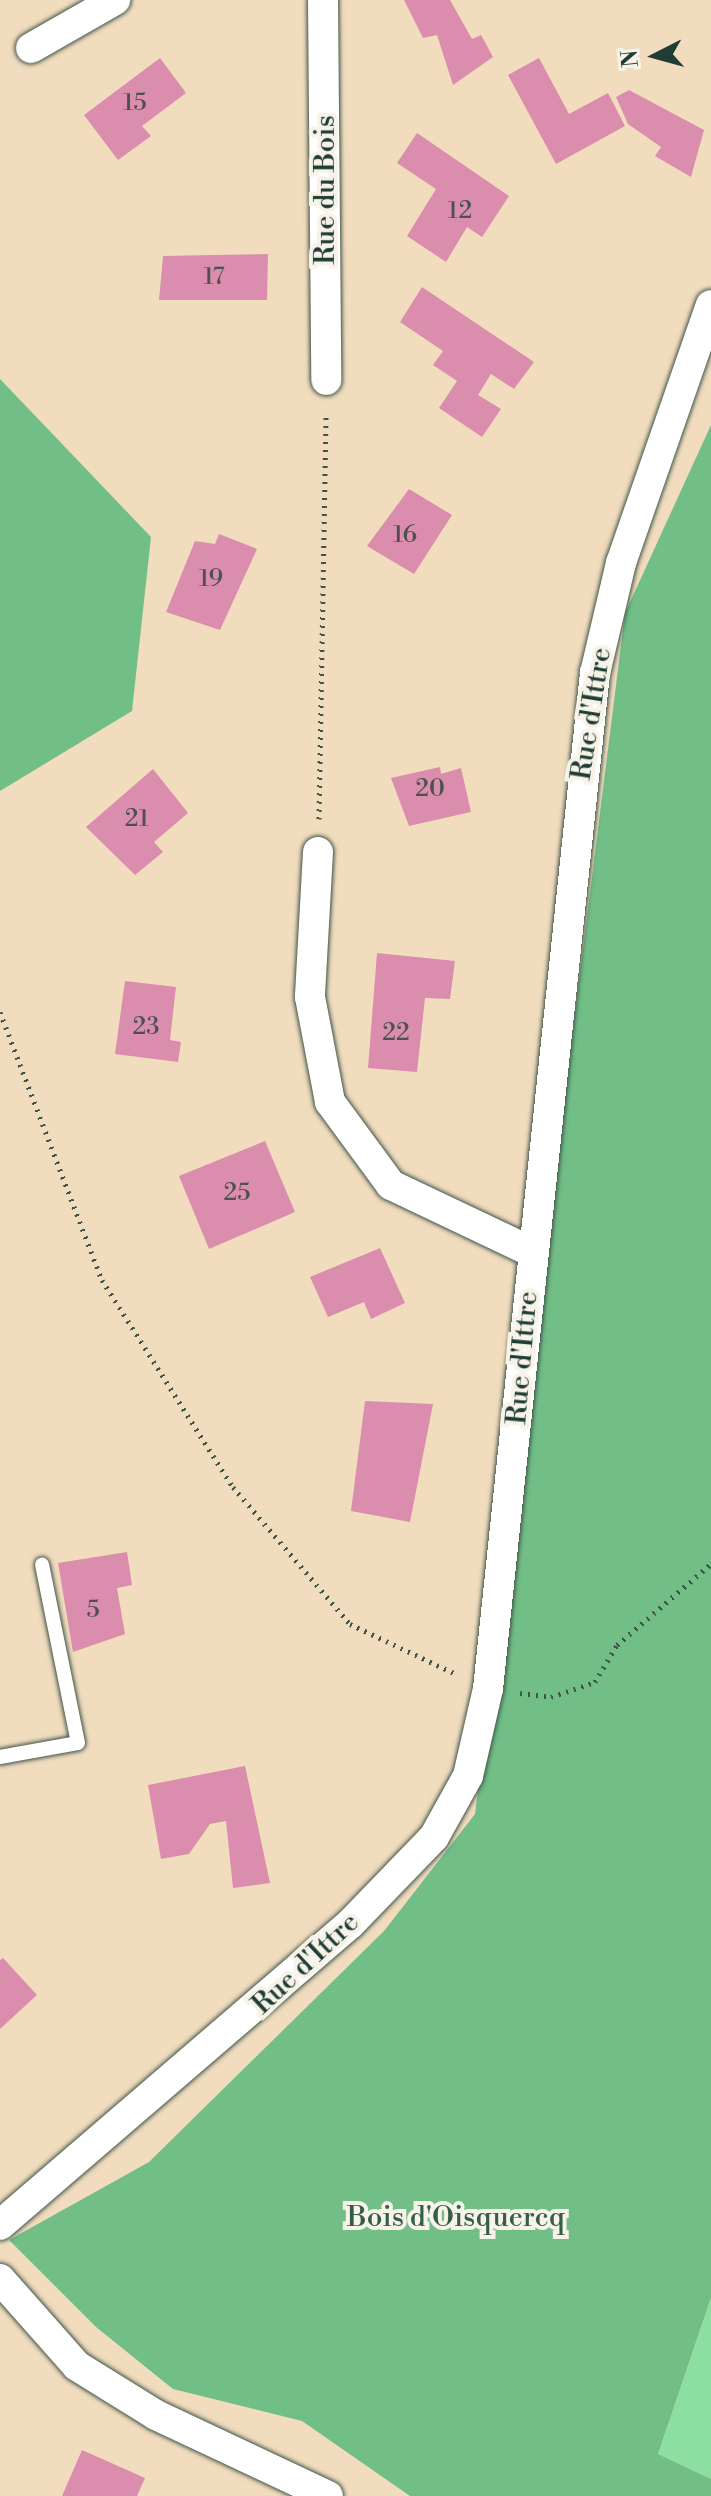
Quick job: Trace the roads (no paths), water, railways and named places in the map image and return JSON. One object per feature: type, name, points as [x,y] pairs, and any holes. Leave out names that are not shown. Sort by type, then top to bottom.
[{"type":"street","points":[[31,48],[115,0]]},
{"type":"street","name":"Rue du Bois","points":[[323,0],[326,380]]},
{"type":"street","name":"Rue d'Ittre","points":[[0,2225],[232,2033],[434,1837],[468,1776],[488,1689],[595,673],[621,563],[711,305]]},
{"type":"street","points":[[318,852],[310,997],[330,1102],[391,1185],[532,1252]]},
{"type":"street","points":[[0,2279],[77,2366],[156,2415],[328,2496]]},
{"type":"lane","points":[[0,1757],[78,1743],[42,1565]]},
{"type":"park label","name":"Bois d'Oisquercq","points":[[456,2218]]}]
